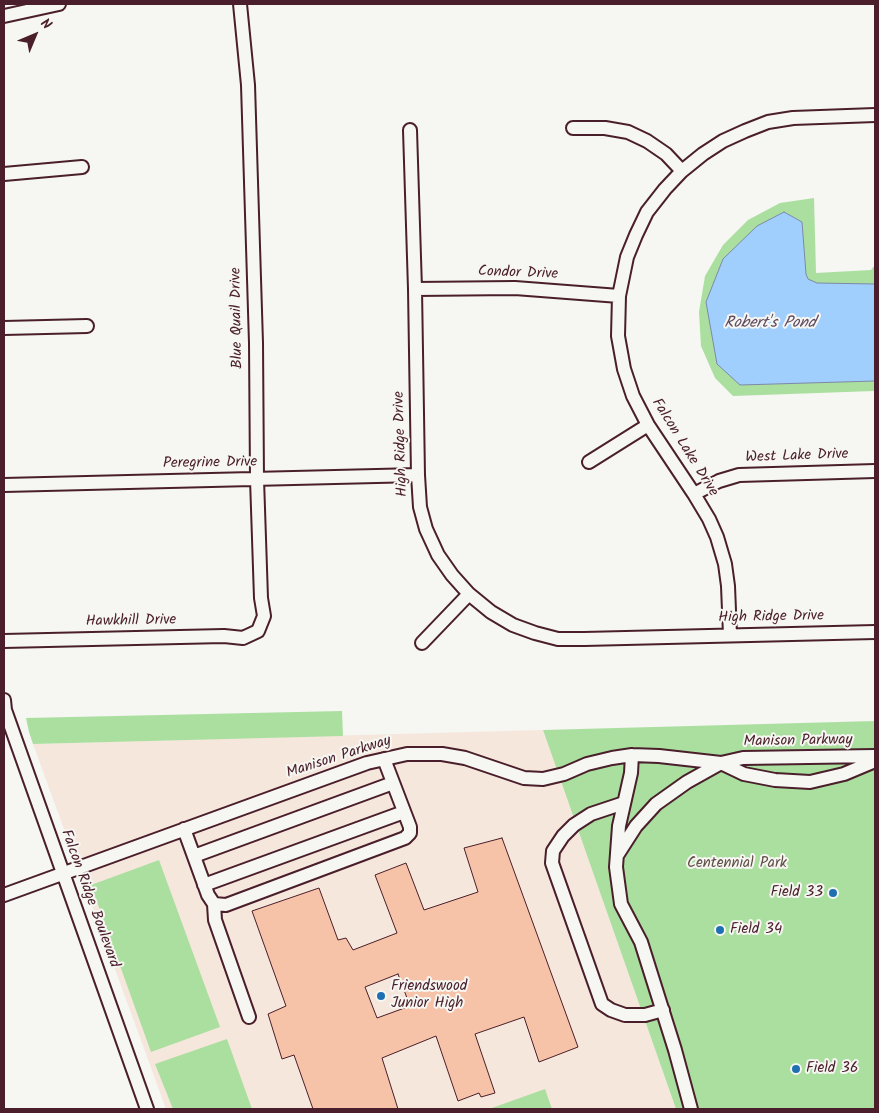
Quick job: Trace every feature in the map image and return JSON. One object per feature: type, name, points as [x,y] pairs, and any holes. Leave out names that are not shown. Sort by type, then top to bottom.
[{"type":"street","points":[[4,16],[59,4]]},
{"type":"street","name":"Blue Quail Drive","points":[[240,4],[248,94],[256,343],[257,479],[261,598],[264,616],[258,631]]},
{"type":"street","name":"Falcon Lake Drive","points":[[730,635],[728,586],[725,564],[717,537],[694,494],[648,425],[633,396],[624,368],[618,336],[619,296],[627,257],[647,212],[659,197],[682,171],[723,141],[768,122],[793,118],[875,115]]},
{"type":"street","points":[[573,128],[605,128],[628,132],[647,141],[666,154],[682,171]]},
{"type":"street","name":"High Ridge Drive","points":[[410,130],[420,506],[426,529],[438,555],[469,594],[491,612],[513,624],[535,633],[558,638],[875,632]]},
{"type":"street","points":[[4,174],[82,167]]},
{"type":"street","name":"Condor Drive","points":[[415,289],[515,288],[619,296]]},
{"type":"street","points":[[4,328],[88,326]]},
{"type":"street","points":[[589,462],[648,425]]},
{"type":"street","name":"West Lake Drive","points":[[694,494],[719,481],[739,475],[875,471]]},
{"type":"street","name":"Peregrine Drive","points":[[4,486],[418,475]]},
{"type":"street","points":[[422,643],[469,594]]},
{"type":"street","name":"Hawkhill Drive","points":[[4,641],[224,636],[243,638],[258,631]]},
{"type":"street","name":"Falcon Ridge Boulevard","points":[[4,700],[5,710],[147,1109]]},
{"type":"street","name":"Manison Parkway","points":[[4,895],[367,763],[407,754],[442,754],[465,758],[524,778],[542,779],[564,774],[587,764],[612,758],[632,756],[659,756],[721,763],[744,774],[775,780],[810,782],[844,774],[875,761]]},
{"type":"street","points":[[632,756],[631,772],[619,826],[616,867],[621,904],[641,942],[675,1050],[691,1109]]},
{"type":"street","name":"Manison Parkway","points":[[721,763],[743,758],[875,756]]},
{"type":"street","points":[[214,904],[226,905],[405,838],[410,833],[410,828],[384,759]]},
{"type":"street","points":[[617,856],[636,826],[656,804],[687,782],[721,763]]},
{"type":"street","points":[[194,856],[393,783]]},
{"type":"street","points":[[624,803],[591,814],[574,825],[563,836],[553,852],[552,863],[602,1004],[625,1015],[645,1015],[662,1010]]},
{"type":"street","points":[[204,885],[404,812]]},
{"type":"street","points":[[184,829],[204,885],[214,904],[215,920],[250,1017]]},
{"type":"shaded area","name":"Friendswood Junior High","points":[[543,730],[676,1109],[166,1109],[33,744]]},
{"type":"green space","points":[[814,198],[816,273],[871,270],[875,265],[875,422],[874,391],[733,396],[715,378],[701,346],[699,312],[705,276],[723,245],[748,220],[780,203]]},
{"type":"green space","points":[[342,711],[343,736],[33,744],[26,718]]},
{"type":"green space","name":"Centennial Park","points":[[875,721],[875,1109],[676,1109],[543,730]]},
{"type":"green space","points":[[159,860],[220,1027],[151,1052],[91,885]]},
{"type":"green space","points":[[227,1039],[252,1109],[173,1109],[155,1064]]},
{"type":"green space","points":[[545,1089],[552,1109],[489,1109]]},
{"type":"water","name":"Robert's Pond","points":[[784,212],[802,222],[808,279],[817,283],[875,284],[875,381],[740,385],[717,364],[706,302],[723,259],[757,226]]},
{"type":"building","points":[[502,838],[578,1047],[539,1062],[524,1017],[475,1034],[495,1093],[481,1097],[479,1093],[458,1101],[436,1036],[382,1058],[398,1109],[313,1109],[294,1055],[282,1059],[268,1014],[286,1006],[252,911],[319,888],[338,940],[346,938],[353,950],[397,933],[375,875],[406,863],[424,910],[478,892],[464,848]],"holes":[[[398,974],[410,1006],[377,1018],[365,987]]]},
{"type":"place","name":"Field 33","points":[[833,893]]},
{"type":"place","name":"Field 34","points":[[720,930]]},
{"type":"place","name":"Friendswood Junior High","points":[[381,996]]},
{"type":"place","name":"Field 36","points":[[796,1069]]}]
